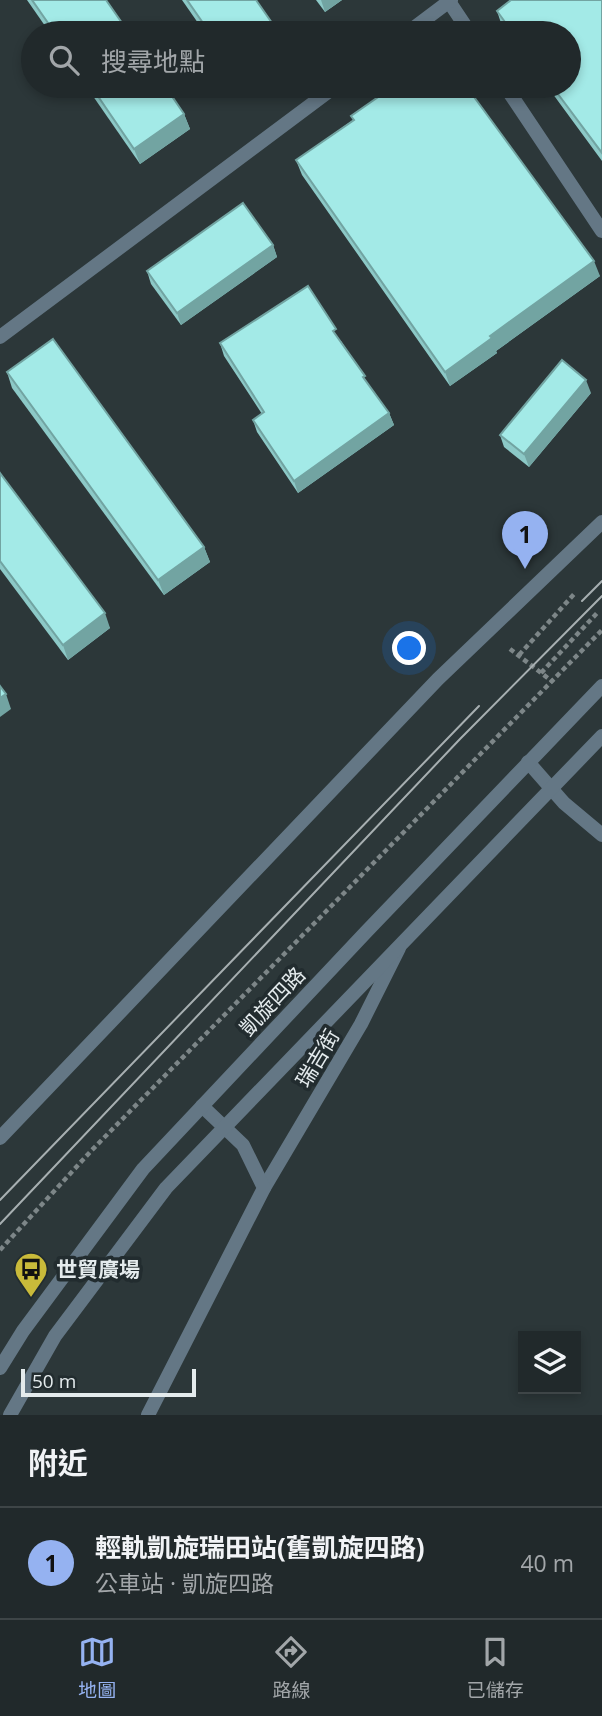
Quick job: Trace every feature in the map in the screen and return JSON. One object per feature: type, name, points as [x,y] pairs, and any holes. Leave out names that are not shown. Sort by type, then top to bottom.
[{"type":"street","points":[[423,21],[449,1],[462,21]]},
{"type":"street","points":[[0,337],[321,98]]},
{"type":"street","points":[[513,98],[602,231]]},
{"type":"street","points":[[0,1138],[438,679],[602,522]]},
{"type":"street","name":"凱旋四路","points":[[0,1368],[23,1331],[143,1169],[602,687]]},
{"type":"street","points":[[10,1415],[55,1336],[166,1188],[602,736]]},
{"type":"street","points":[[528,762],[550,789],[602,835]]},
{"type":"street","name":"瑞吉街","points":[[148,1415],[264,1188],[361,1024],[400,946]]},
{"type":"street","points":[[202,1106],[243,1145],[264,1188]]},
{"type":"path","points":[[519,655],[576,592]]},
{"type":"path","points":[[541,673],[598,612]]},
{"type":"path","points":[[0,1250],[91,1151],[602,630]]},
{"type":"path","points":[[510,649],[553,682]]},
{"type":"building","points":[[32,0],[106,0],[121,21],[47,21]]},
{"type":"building","points":[[187,0],[256,0],[271,21],[202,21]]},
{"type":"building","points":[[511,0],[602,0],[602,153],[561,98],[581,98],[581,21],[504,21],[497,11]]},
{"type":"building","points":[[99,98],[173,98],[184,114],[134,149]]},
{"type":"building","points":[[377,98],[475,98],[594,261],[445,372],[296,160],[354,120],[351,116]]},
{"type":"building","points":[[243,203],[273,245],[177,313],[147,271]]},
{"type":"building","points":[[308,286],[336,329],[333,331],[389,413],[294,481],[253,420],[264,412],[220,343]]},
{"type":"building","points":[[53,339],[204,547],[158,580],[7,372]]},
{"type":"building","points":[[562,360],[586,380],[524,454],[500,435]]},
{"type":"building","points":[[0,473],[105,613],[63,645],[0,561]]},
{"type":"building","points":[[0,686],[6,694],[0,698]]},
{"type":"tram line","points":[[582,601],[602,581]]},
{"type":"tram line","points":[[0,1224],[460,739],[602,596]]},
{"type":"tram line","points":[[0,1200],[479,706]]},
{"type":"place","name":"輕軌凱旋瑞田站(舊凱旋四路)","points":[[525,569]]},
{"type":"place","name":"世貿廣場","points":[[31,1299]]}]
